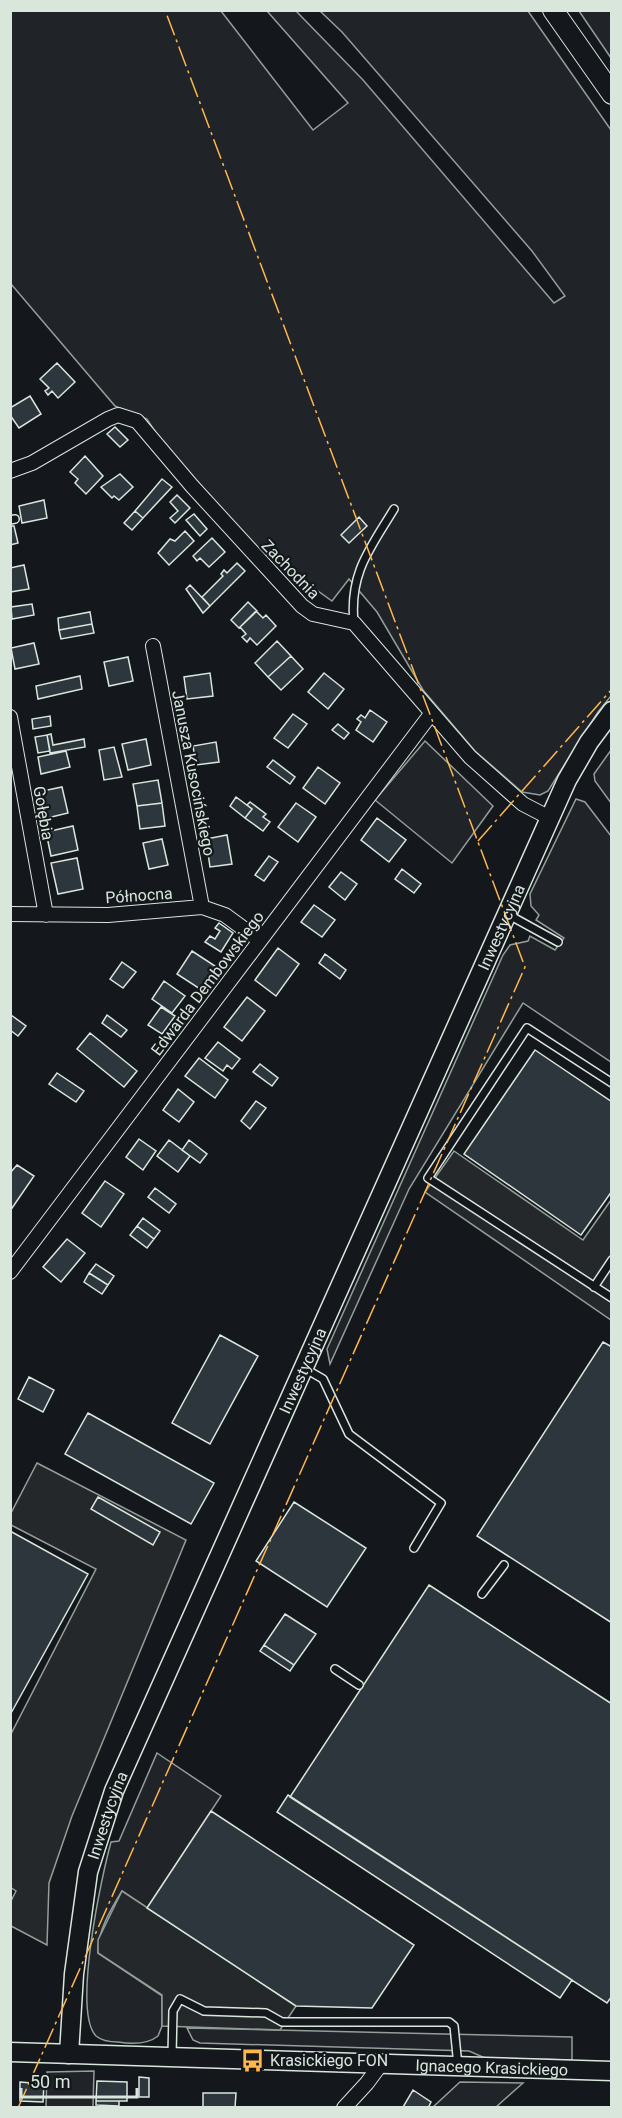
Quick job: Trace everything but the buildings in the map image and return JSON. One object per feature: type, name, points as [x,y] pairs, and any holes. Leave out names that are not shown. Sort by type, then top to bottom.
[{"type":"main road","points":[[553,10],[612,94]]},
{"type":"street","name":"Zachodnia","points":[[10,471],[32,463],[108,419],[118,415],[128,417],[137,421],[184,478],[305,609],[313,614],[354,623]]},
{"type":"street","points":[[354,623],[470,757],[523,804],[550,818]]},
{"type":"street","name":"Janusza Kusocińskiego","points":[[153,646],[202,907]]},
{"type":"street","name":"Inwestycyjna","points":[[69,2054],[79,1925],[88,1872],[99,1830],[131,1749],[550,818],[589,742],[612,711]]},
{"type":"street","name":"Edwarda Dembowskiego","points":[[10,1272],[431,714]]},
{"type":"street","name":"Gołębia","points":[[10,717],[46,915]]},
{"type":"street","name":"Północna","points":[[10,914],[108,915],[202,907],[225,915],[259,940]]},
{"type":"street","name":"Ignacego Krasickiego","points":[[10,2052],[612,2071]]},
{"type":"street","points":[[344,2108],[368,2083],[381,2064]]},
{"type":"lane","points":[[354,623],[351,600],[355,582],[362,562],[394,508]]},
{"type":"lane","points":[[507,914],[558,942]]},
{"type":"lane","points":[[612,1083],[527,1028],[428,1178],[612,1298]]},
{"type":"lane","points":[[594,1287],[612,1260]]},
{"type":"lane","points":[[302,1367],[323,1379],[349,1434],[441,1503],[414,1548]]},
{"type":"lane","points":[[482,1594],[504,1565]]},
{"type":"lane","points":[[335,1669],[359,1685]]},
{"type":"lane","points":[[172,2057],[173,2011],[180,1999],[204,2011],[266,2013],[282,2022],[449,2022],[454,2026],[458,2066]]},
{"type":"shaded area","points":[[10,11],[221,11],[313,130],[348,103],[267,11],[296,11],[363,80],[554,303],[565,296],[532,251],[342,32],[320,11],[528,11],[611,130],[611,696],[598,712],[548,791],[540,795],[522,792],[475,751],[423,690],[377,612],[349,579],[332,601],[248,541],[165,447],[147,419],[115,406],[11,284]]},
{"type":"shaded area","points":[[579,11],[611,11],[611,58]]},
{"type":"shaded area","points":[[425,741],[493,806],[452,863],[375,800]]},
{"type":"shaded area","points":[[611,750],[611,803],[595,781],[594,774]]},
{"type":"shaded area","points":[[576,799],[585,802],[611,836],[611,1062],[523,1003],[409,1189],[330,1364],[327,1349],[503,955],[510,945],[528,941],[530,936],[555,950],[564,938],[536,920],[539,915],[531,906],[530,894]]},
{"type":"shaded area","points":[[454,1151],[583,1240],[611,1200],[611,1320],[425,1192]]},
{"type":"shaded area","points":[[37,1463],[186,1540],[72,1816],[49,1883],[47,1945],[11,1926],[11,1901],[16,1891],[10,1887],[11,1734],[96,1569],[11,1525],[10,1515]]},
{"type":"shaded area","points":[[157,1753],[221,1796],[147,1908],[122,1891],[113,1905],[100,1937],[98,1953],[162,1996],[162,2026],[158,2036],[149,2041],[128,2043],[109,2041],[96,2036],[89,2022],[88,1972],[96,1911],[111,1842],[119,1841]]},
{"type":"shaded area","points":[[122,1891],[296,2006],[280,2030],[162,2026],[162,1995],[98,1953],[98,1940]]},
{"type":"shaded area","points":[[187,2028],[572,2037],[572,2060],[485,2058],[469,2051],[200,2043],[193,2040]]},
{"type":"shaded area","points":[[94,2071],[93,2107],[46,2107],[47,2072]]},
{"type":"shaded area","points":[[460,2082],[523,2083],[496,2107],[433,2107]]},
{"type":"power","points":[[18,2108],[525,967],[165,10]]},
{"type":"power","points":[[478,841],[612,689]]},
{"type":"place","name":"Krasickiego FON","points":[[252,2060]]}]
